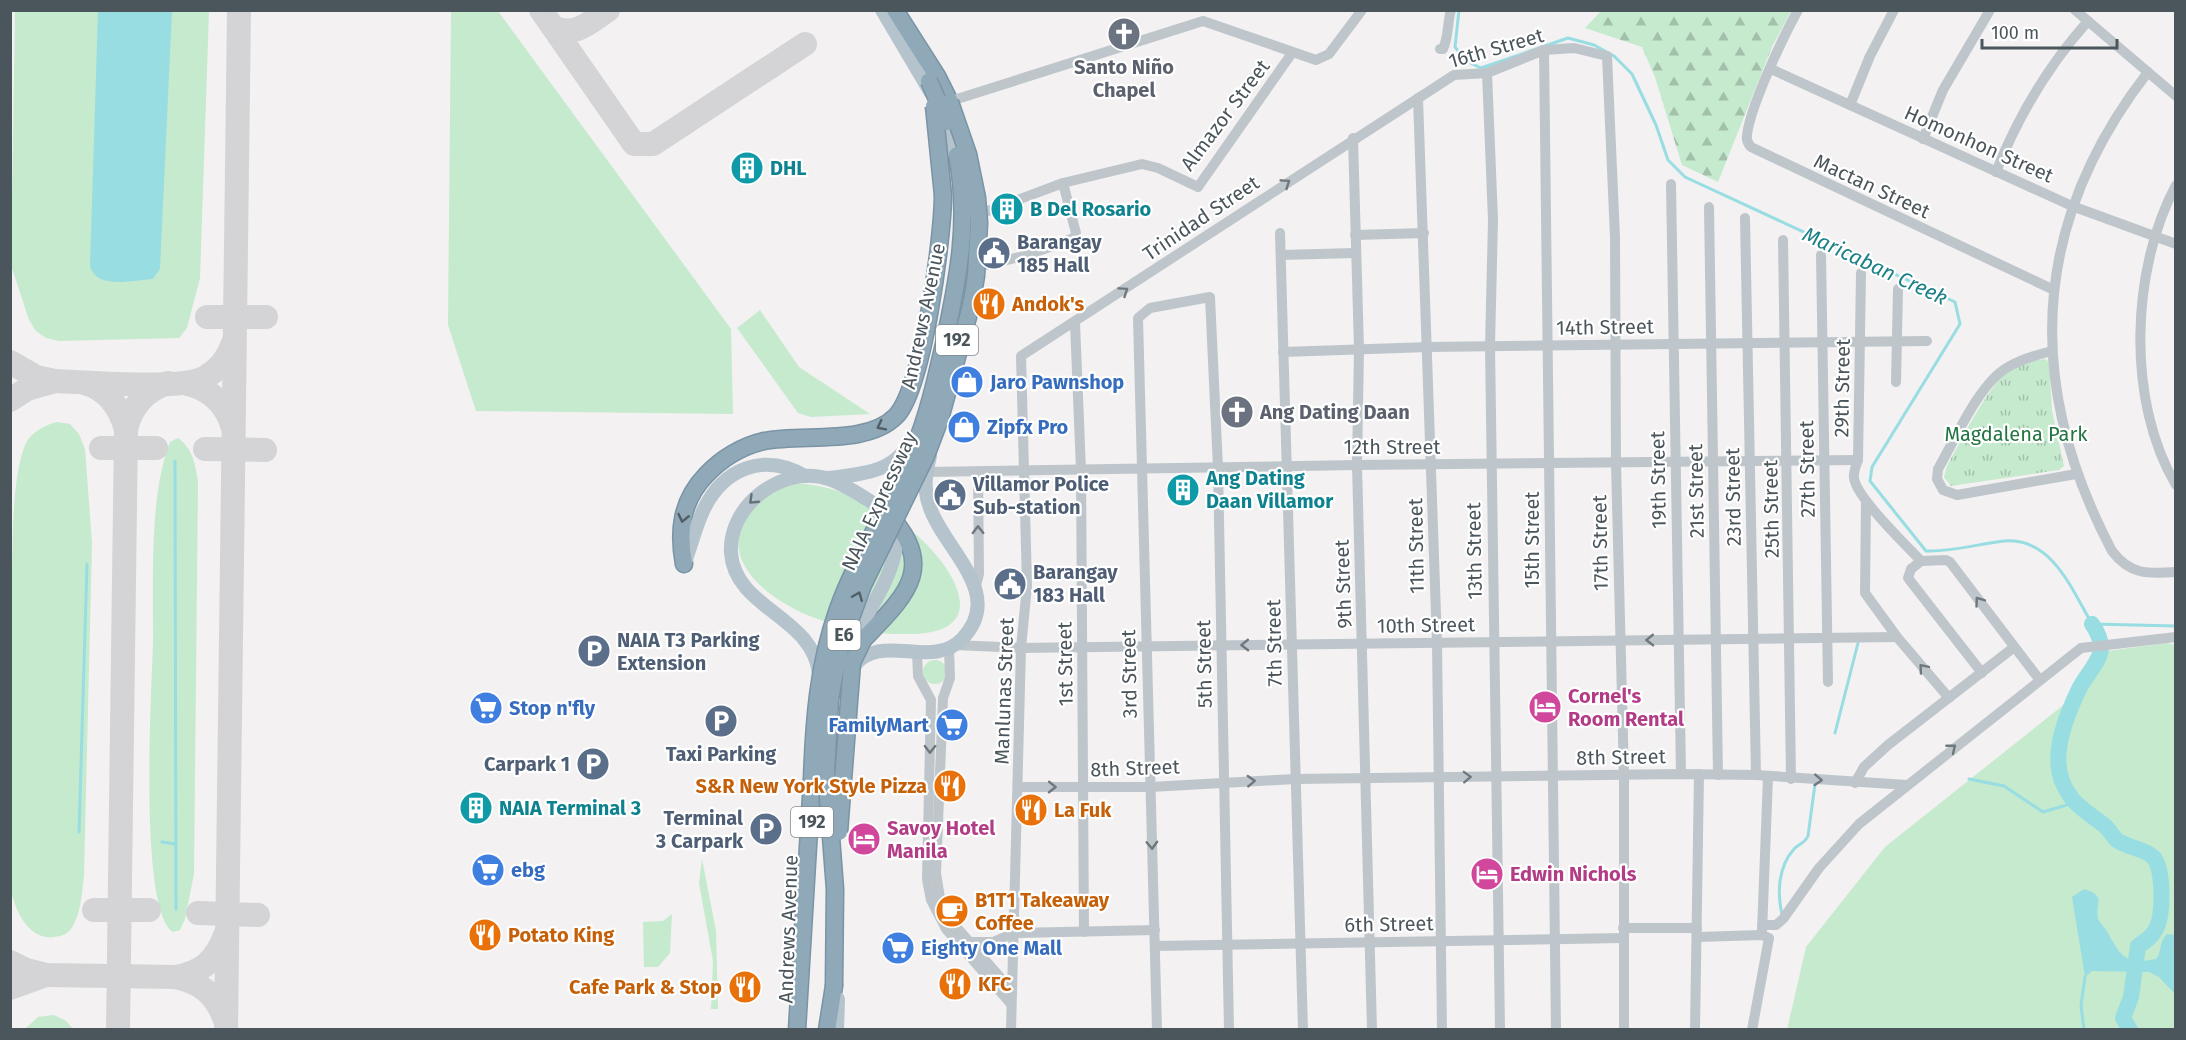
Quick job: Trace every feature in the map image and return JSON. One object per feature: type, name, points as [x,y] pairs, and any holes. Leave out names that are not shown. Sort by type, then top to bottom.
[{"type":"highway","name":"NAIA Expressway","points":[[797,1029],[813,729],[820,672],[837,611],[850,578],[913,450],[925,417],[959,275],[965,224],[958,156],[942,108],[929,81],[882,10]]},
{"type":"highway","name":"NAIA Expressway","points":[[827,1029],[834,986],[835,889],[826,772],[830,700],[841,645],[863,585],[926,456],[940,419],[971,306],[976,276],[979,223],[968,154],[942,84],[895,10]]},
{"type":"highway","points":[[684,564],[680,531],[688,500],[702,479],[729,456],[765,441],[871,431],[892,420],[906,402],[928,317],[943,226],[941,160],[929,81]]},
{"type":"highway","points":[[835,889],[852,663],[863,640],[904,596],[912,579],[913,562],[901,530],[886,512]]},
{"type":"main road","name":"Andrews Avenue","points":[[828,478],[886,467],[902,455],[910,444],[926,398],[944,332],[958,260],[960,207],[955,163],[939,109],[882,10]]},
{"type":"main road","name":"Andrews Avenue","points":[[901,10],[954,100],[974,163],[978,210],[973,268],[927,472],[929,505],[947,542],[965,564],[975,589]]},
{"type":"main road","points":[[960,207],[978,210]]},
{"type":"main road","points":[[684,564],[702,512],[713,495],[729,478],[748,468],[768,463],[788,467],[805,476]]},
{"type":"main road","name":"Andrews Avenue","points":[[803,1029],[819,688],[815,654],[807,641],[742,582],[732,562],[731,543],[734,525],[752,500],[778,483],[805,476]]},
{"type":"main road","name":"192","points":[[805,476],[828,478],[886,512]]},
{"type":"main road","points":[[842,691],[847,651],[894,559],[896,533],[886,512]]},
{"type":"main road","name":"192","points":[[837,1029],[842,691],[854,664],[868,653],[878,650],[917,652],[952,647],[967,632],[974,618],[977,603],[975,589]]},
{"type":"street","points":[[1197,10],[1203,21]]},
{"type":"street","points":[[954,100],[1203,21],[1316,60],[1329,54],[1362,10]]},
{"type":"street","points":[[1440,49],[1443,49],[1448,38],[1447,24],[1451,10]]},
{"type":"street","name":"Mactan Street","points":[[1798,10],[1771,69],[1747,135],[1747,142],[1751,147],[2054,290]]},
{"type":"street","points":[[1850,105],[1870,56],[1894,10]]},
{"type":"street","points":[[1923,139],[1943,90],[1990,10]]},
{"type":"street","points":[[2076,10],[2175,96]]},
{"type":"street","points":[[1996,172],[2016,125],[2039,85],[2061,52],[2088,21]]},
{"type":"street","name":"16th Street","points":[[1402,109],[1454,75],[1487,73],[1544,50],[1574,48],[1607,56]]},
{"type":"street","name":"15th Street","points":[[1544,50],[1556,1029]]},
{"type":"street","name":"Almazor Street","points":[[978,210],[1063,183],[1142,164],[1158,168],[1198,187],[1292,53]]},
{"type":"street","name":"17th Street","points":[[1607,56],[1615,237],[1616,464],[1624,776],[1624,1029]]},
{"type":"street","name":"Homonhon Street","points":[[1771,69],[2072,206],[2175,244]]},
{"type":"street","points":[[2148,72],[2120,107],[2094,156],[2072,206],[2060,250],[2054,290],[2052,351],[2059,406],[2076,474],[2093,514],[2120,562],[2139,573],[2175,572]]},
{"type":"street","name":"13th Street","points":[[1487,73],[1493,219],[1490,346],[1491,465],[1500,1029]]},
{"type":"street","name":"11th Street","points":[[1418,99],[1429,347],[1437,643],[1442,1029]]},
{"type":"street","name":"Trinidad Street","points":[[1021,356],[1075,323],[1353,138],[1402,109]]},
{"type":"street","name":"9th Street","points":[[1353,138],[1359,349],[1357,465],[1372,1029]]},
{"type":"street","points":[[973,268],[1028,255],[1074,238],[1076,233],[1063,183]]},
{"type":"street","name":"19th Street","points":[[1671,184],[1681,774]]},
{"type":"street","points":[[2175,185],[2153,237],[2147,264],[2140,335],[2144,386],[2152,425],[2175,485]]},
{"type":"street","name":"21st Street","points":[[1709,207],[1718,775]]},
{"type":"street","name":"23rd Street","points":[[1744,218],[1749,343],[1756,775]]},
{"type":"street","name":"7th Street","points":[[1280,233],[1303,1029]]},
{"type":"street","points":[[1355,235],[1424,233]]},
{"type":"street","name":"25th Street","points":[[1783,240],[1791,638],[1791,779]]},
{"type":"street","points":[[1281,255],[1355,253]]},
{"type":"street","name":"27th Street","points":[[1821,255],[1828,682]]},
{"type":"street","name":"29th Street","points":[[1861,273],[1858,460],[1854,478],[1866,501],[1921,561]]},
{"type":"street","points":[[1896,382],[1898,289]]},
{"type":"street","name":"5th Street","points":[[1138,318],[1150,308],[1210,297],[1218,468],[1229,1029]]},
{"type":"street","name":"3rd Street","points":[[1138,318],[1144,470],[1146,647],[1157,1029]]},
{"type":"street","name":"1st Street","points":[[1075,323],[1081,470],[1084,932]]},
{"type":"street","name":"14th Street","points":[[1283,352],[1429,347],[1927,341]]},
{"type":"street","points":[[2052,351],[2029,356],[2006,368],[1989,383],[1938,469],[1937,479],[1943,490],[1957,495],[2076,474]]},
{"type":"street","name":"Manlunas Street","points":[[1011,1029],[1021,648],[1027,586],[1022,471],[1021,356]]},
{"type":"street","name":"12th Street","points":[[927,472],[1858,460]]},
{"type":"street","points":[[975,589],[979,574],[978,472]]},
{"type":"street","name":"29th Street","points":[[1866,501],[1865,593],[1948,698]]},
{"type":"street","points":[[1982,673],[1908,578],[1911,569],[1921,561],[1946,560],[1950,562],[2039,680]]},
{"type":"street","name":"10th Street","points":[[952,647],[1083,648],[1898,637]]},
{"type":"street","points":[[1764,933],[1783,919],[1820,868],[1859,824],[2082,648],[2175,637]]},
{"type":"street","points":[[952,647],[950,678],[945,687],[936,873],[940,898],[946,911],[1012,991]]},
{"type":"street","points":[[1855,783],[1864,767],[1887,745],[2013,648]]},
{"type":"street","points":[[917,652],[918,676],[931,700],[927,879],[931,900],[946,929],[1011,1004]]},
{"type":"street","points":[[925,686],[934,690],[945,687]]},
{"type":"street","name":"8th Street","points":[[1019,787],[1150,787],[1295,778],[1681,774],[1756,775],[1907,785]]},
{"type":"street","points":[[1695,1029],[1699,774]]},
{"type":"street","points":[[1752,1029],[1764,933],[1768,777]]},
{"type":"street","points":[[971,942],[993,942],[1014,933],[1155,930]]},
{"type":"street","name":"6th Street","points":[[1155,946],[1556,939],[1623,933],[1764,933]]},
{"type":"green space","points":[[15,11],[209,11],[200,278],[187,328],[179,338],[59,341],[46,338],[36,331],[29,320],[11,265]]},
{"type":"green space","points":[[451,11],[498,11],[731,329],[733,414],[476,411],[448,325]]},
{"type":"green space","points":[[1601,11],[1791,11],[1772,47],[1718,182],[1682,165],[1655,77],[1642,47],[1585,28]]},
{"type":"green space","points":[[760,310],[799,367],[870,414],[811,417],[798,413],[737,328]]},
{"type":"green space","name":"Magdalena Park","points":[[2045,359],[2049,362],[2052,410],[2064,466],[2059,470],[1951,486],[1944,477],[1947,466],[1992,388],[2009,370]]},
{"type":"green space","points":[[57,422],[70,424],[79,434],[85,449],[92,543],[84,875],[77,917],[71,929],[61,936],[45,937],[37,934],[25,923],[16,907],[11,891],[10,691],[13,525],[15,490],[25,445],[39,430]]},
{"type":"green space","points":[[178,438],[190,452],[198,481],[194,874],[185,919],[180,930],[173,932],[162,915],[155,883],[151,842],[150,748],[153,548],[156,508],[167,451],[170,442]]},
{"type":"green space","points":[[795,483],[824,487],[866,502],[892,517],[919,537],[935,553],[957,588],[960,605],[955,620],[940,630],[913,634],[863,631],[838,626],[801,612],[758,584],[741,557],[738,542],[741,526],[751,508],[762,497]]},
{"type":"green space","points":[[2167,643],[2175,645],[2175,1029],[1787,1030],[1806,947],[1885,847],[2086,687],[2108,651]]},
{"type":"green space","points":[[935,660],[943,664],[947,672],[943,680],[935,684],[927,680],[923,672],[927,664]]},
{"type":"green space","points":[[702,859],[716,931],[718,1009],[711,1009],[713,961],[699,883]]},
{"type":"green space","points":[[672,914],[670,953],[658,967],[644,967],[643,922],[663,921]]},
{"type":"green space","points":[[54,1015],[66,1021],[73,1029],[25,1029],[38,1017]]},
{"type":"water","points":[[98,11],[172,11],[160,269],[153,279],[108,281],[100,279],[90,267]]},
{"type":"water","points":[[2084,889],[2098,897],[2099,920],[2121,953],[2131,960],[2156,959],[2164,937],[2167,934],[2175,935],[2175,994],[2159,977],[2149,972],[2092,971],[2085,977],[2072,897]]},
{"type":"waterway","name":"Maricaban Creek","points":[[1459,10],[1455,47],[1466,61],[1481,68],[1568,38],[1594,45],[1614,56],[1632,74],[1656,125],[1668,160],[1685,177],[1955,302],[1960,324],[1872,467],[1870,481],[1926,551],[2004,541],[2021,542],[2048,557],[2058,568],[2092,624],[2176,626]]},
{"type":"waterway","points":[[175,461],[176,909]]},
{"type":"waterway","points":[[79,832],[87,564]]},
{"type":"waterway","points":[[2092,624],[2098,634],[2101,651],[2079,689],[2065,721],[2059,746],[2059,770],[2062,781],[2075,802],[2105,826],[2118,841],[2150,854],[2157,862],[2161,880],[2159,921],[2151,936],[2138,946],[2131,997],[2123,1018],[2130,1030]]},
{"type":"waterway","points":[[1835,733],[1858,643]]},
{"type":"waterway","points":[[1969,779],[2004,786],[2043,812],[2070,804],[2072,799]]},
{"type":"waterway","points":[[1782,915],[1779,889],[1782,872],[1794,849],[1808,836],[1815,784]]},
{"type":"waterway","points":[[162,842],[175,844]]},
{"type":"waterway","points":[[2084,1030],[2081,1005],[2085,977]]},
{"type":"taxiway","points":[[226,1030],[239,10]]},
{"type":"taxiway","points":[[541,10],[634,144],[653,144],[805,44]]},
{"type":"taxiway","points":[[553,27],[568,31],[575,30],[608,10]]},
{"type":"taxiway","points":[[207,317],[266,317]]},
{"type":"taxiway","points":[[10,362],[36,377],[55,381],[175,384],[192,382],[209,375],[222,363],[233,343]]},
{"type":"taxiway","points":[[10,400],[27,389],[55,381]]},
{"type":"taxiway","points":[[84,383],[106,394],[120,414],[126,430]]},
{"type":"taxiway","points":[[118,1030],[126,430],[128,421],[141,400],[153,390],[168,383]]},
{"type":"taxiway","points":[[184,383],[193,385],[215,398],[226,411],[233,428]]},
{"type":"taxiway","points":[[101,448],[156,448]]},
{"type":"taxiway","points":[[205,449],[265,450]]},
{"type":"taxiway","points":[[94,910],[149,910]]},
{"type":"taxiway","points":[[198,913],[258,915]]},
{"type":"taxiway","points":[[10,962],[26,970],[46,975],[175,977],[193,972],[207,964],[217,952],[225,935]]},
{"type":"taxiway","points":[[10,988],[46,975]]},
{"type":"taxiway","points":[[175,977],[193,982],[206,991],[217,1003],[225,1020]]},
{"type":"place","name":"Santo Niño Chapel","points":[[1124,34]]},
{"type":"place","name":"DHL","points":[[747,168]]},
{"type":"place","name":"B Del Rosario","points":[[1007,209]]},
{"type":"place","name":"Barangay 185 Hall","points":[[994,253]]},
{"type":"place","name":"Andok's","points":[[989,304]]},
{"type":"place","name":"Jaro Pawnshop","points":[[967,382]]},
{"type":"place","name":"Ang Dating Daan","points":[[1237,412]]},
{"type":"place","name":"Zipfx Pro","points":[[964,427]]},
{"type":"place","name":"Ang Dating Daan Villamor","points":[[1183,490]]},
{"type":"place","name":"Villamor Police Sub-station","points":[[950,495]]},
{"type":"place","name":"Barangay 183 Hall","points":[[1010,584]]},
{"type":"place","name":"NAIA T3 Parking Extension","points":[[594,651]]},
{"type":"place","name":"Cornel's Room Rental","points":[[1545,707]]},
{"type":"place","name":"Stop n'fly","points":[[486,708]]},
{"type":"place","name":"Taxi Parking","points":[[721,721]]},
{"type":"place","name":"FamilyMart","points":[[952,725]]},
{"type":"place","name":"Carpark 1","points":[[593,764]]},
{"type":"place","name":"S&R New York Style Pizza","points":[[950,786]]},
{"type":"place","name":"NAIA Terminal 3","points":[[476,808]]},
{"type":"place","name":"La Fuk","points":[[1031,810]]},
{"type":"place","name":"Terminal 3 Carpark","points":[[766,829]]},
{"type":"place","name":"Savoy Hotel Manila","points":[[864,839]]},
{"type":"place","name":"ebg","points":[[488,870]]},
{"type":"place","name":"Edwin Nichols","points":[[1487,874]]},
{"type":"place","name":"B1T1 Takeaway Coffee","points":[[952,911]]},
{"type":"place","name":"Potato King","points":[[485,935]]},
{"type":"place","name":"Eighty One Mall","points":[[898,948]]},
{"type":"place","name":"KFC","points":[[955,984]]},
{"type":"place","name":"Cafe Park & Stop","points":[[745,987]]}]
